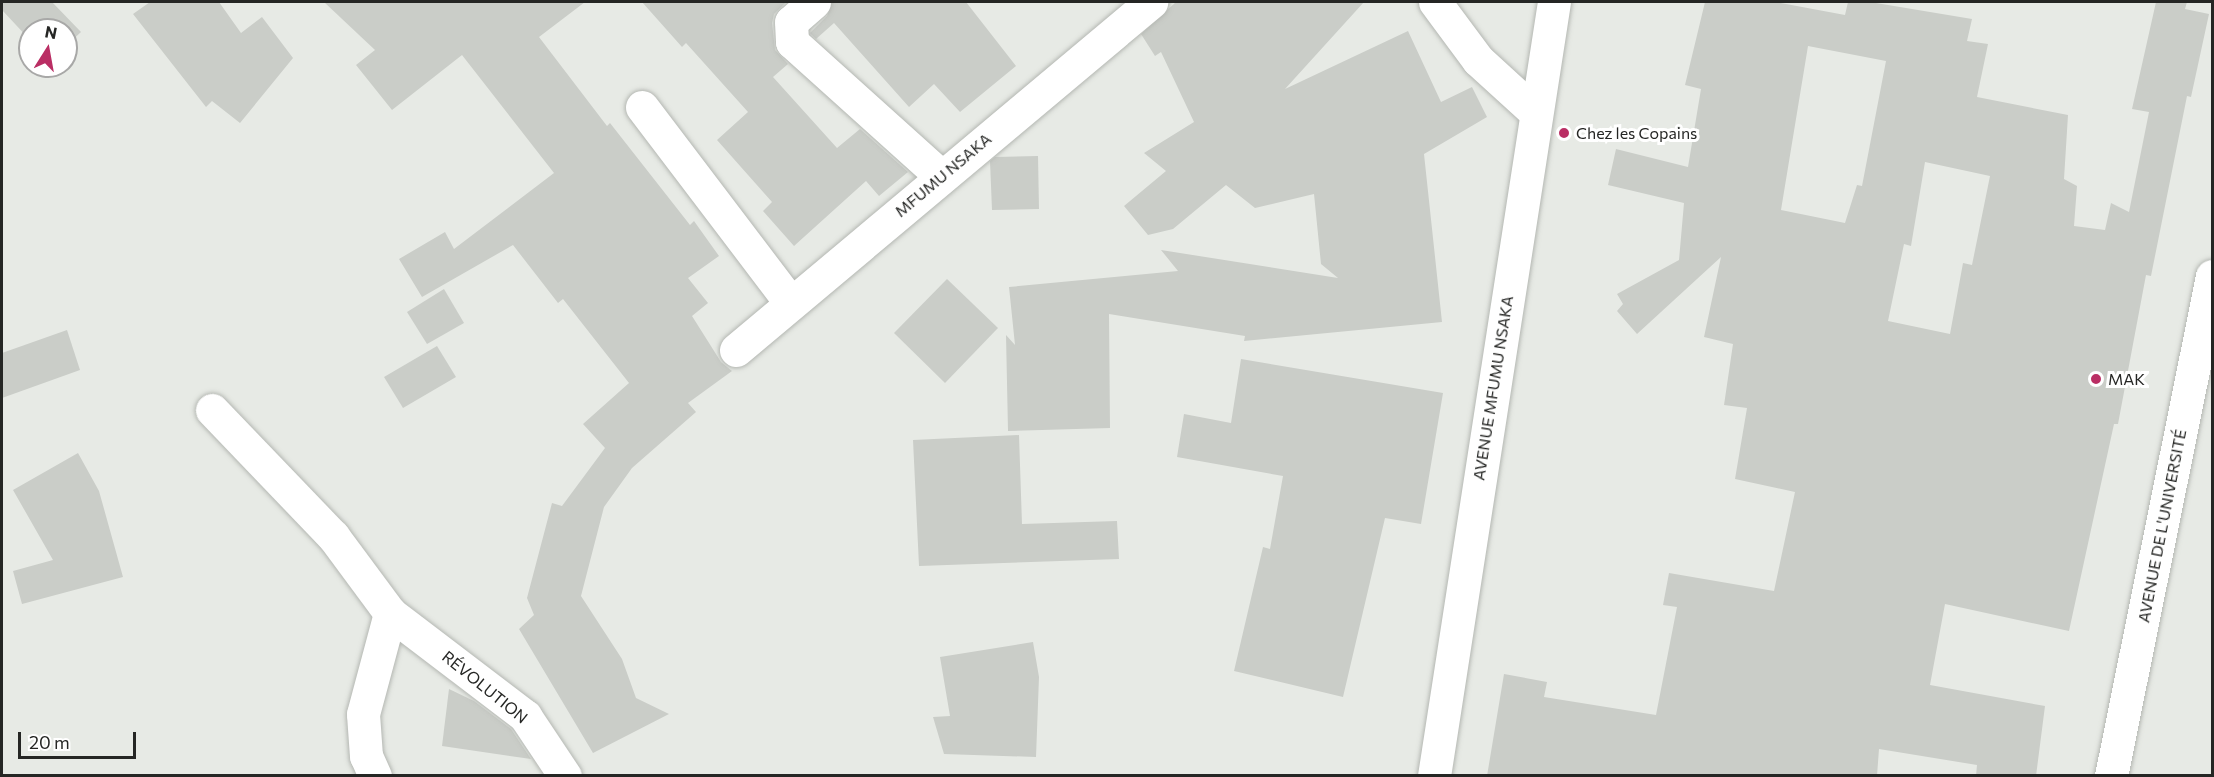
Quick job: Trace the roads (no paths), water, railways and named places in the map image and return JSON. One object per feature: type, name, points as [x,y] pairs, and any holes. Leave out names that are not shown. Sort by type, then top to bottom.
[{"type":"street","points":[[814,2],[791,22],[792,42],[941,176]]},
{"type":"street","name":"MFUMU NSAKA","points":[[736,350],[941,176],[1152,2]]},
{"type":"street","points":[[1435,2],[1478,60],[1535,112]]},
{"type":"street","name":"AVENUE MFUMU NSAKA","points":[[1434,776],[1535,112],[1554,2]]},
{"type":"street","points":[[642,107],[791,303]]},
{"type":"street","name":"AVENUE DE L'UNIVERSITÉ","points":[[2111,776],[2212,276]]},
{"type":"street","name":"RÉVOLUTION","points":[[212,410],[333,536],[390,613],[525,716],[565,776]]},
{"type":"street","points":[[375,776],[366,756],[363,714],[390,613]]},
{"type":"place","name":"Chez les Copains","points":[[1564,133]]},
{"type":"place","name":"MAK","points":[[2096,379]]}]
